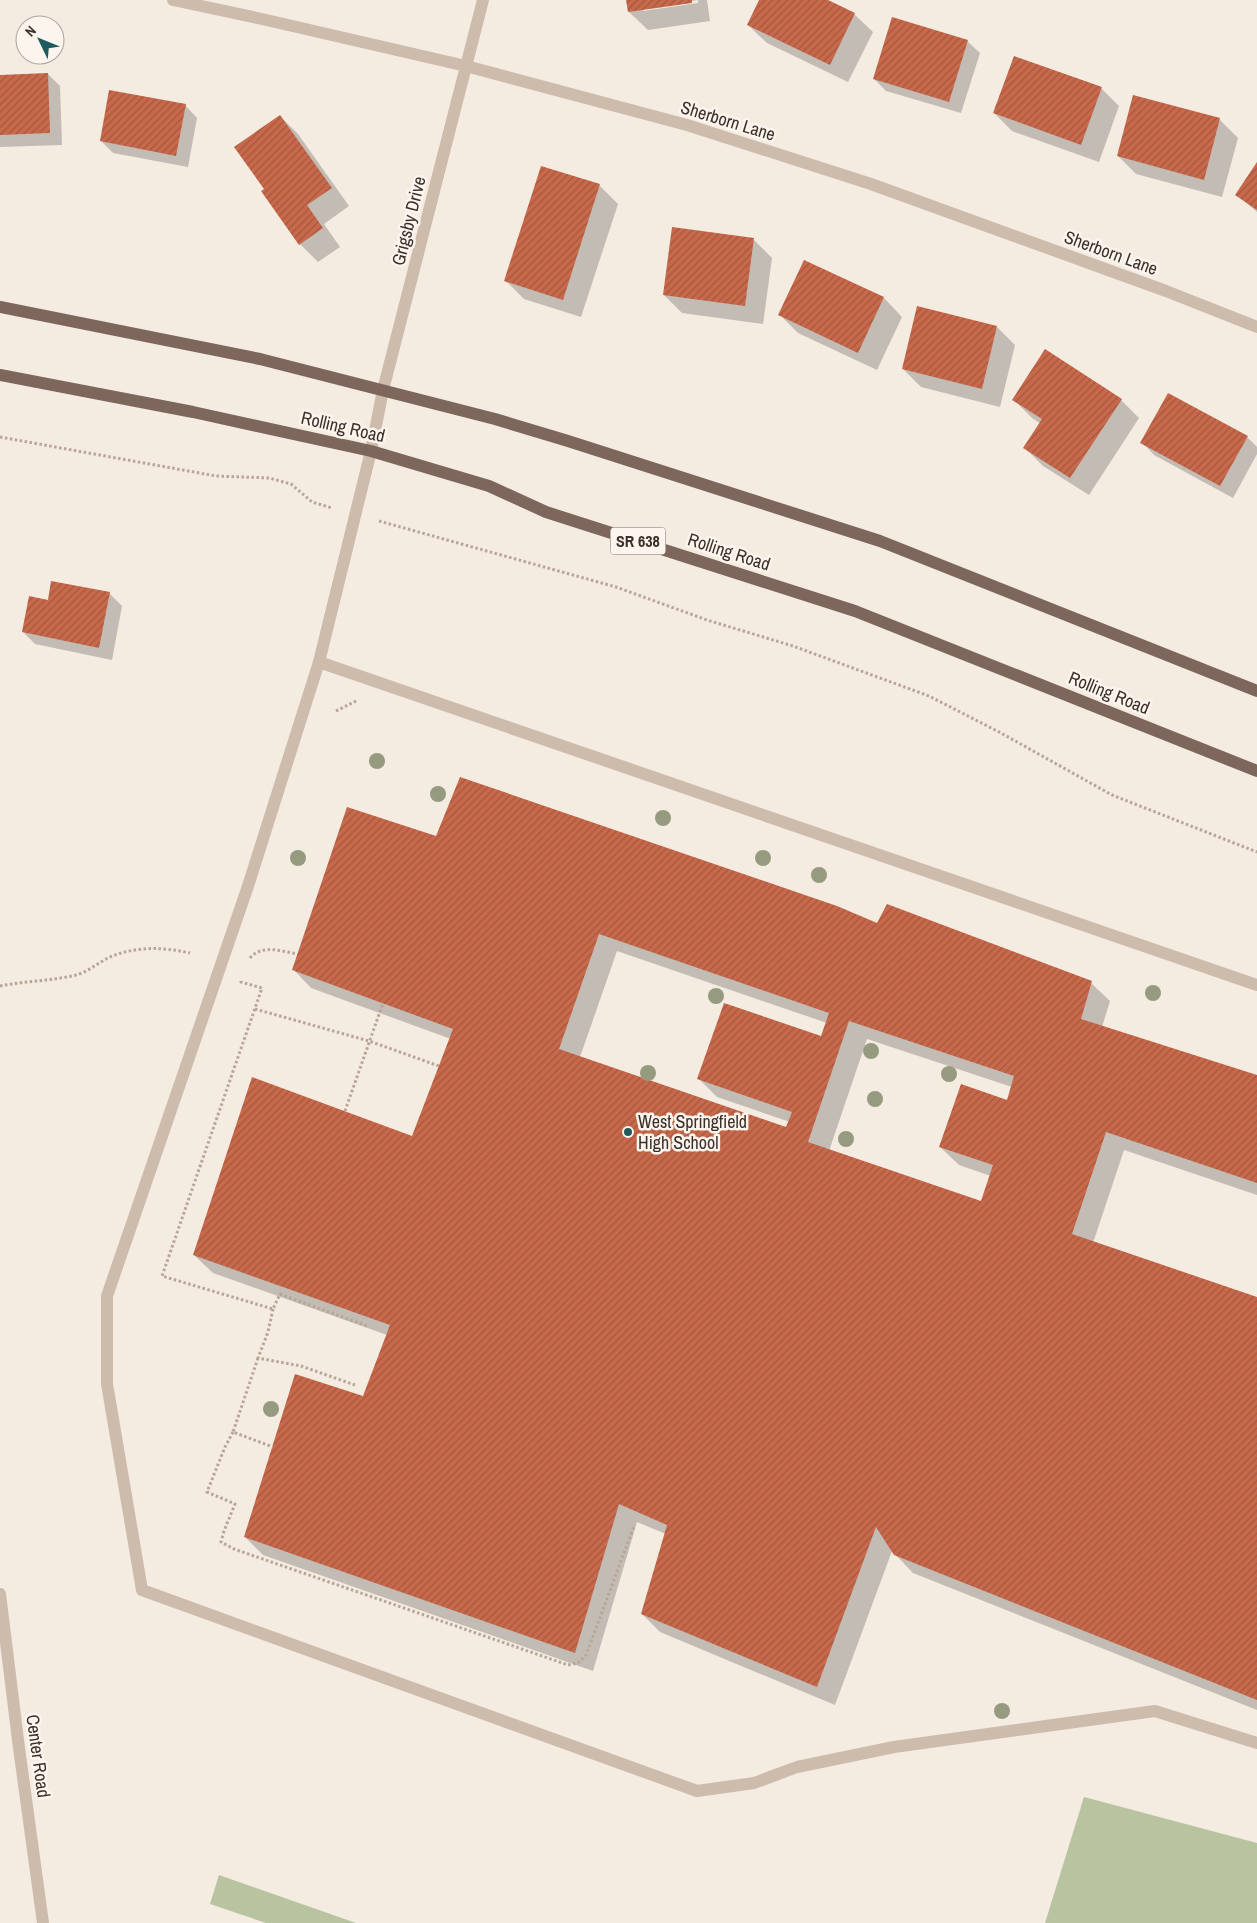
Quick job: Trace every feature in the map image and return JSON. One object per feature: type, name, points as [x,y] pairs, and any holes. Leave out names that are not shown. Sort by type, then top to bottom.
[{"type":"main road","points":[[0,306],[260,359],[495,418],[880,541],[1257,690]]},
{"type":"main road","name":"Rolling Road","points":[[0,375],[194,412],[371,451],[489,486],[546,512],[855,611],[1257,771]]},
{"type":"street","name":"Sherborn Lane","points":[[173,0],[466,66],[687,125],[871,184],[1166,291],[1257,327]]},
{"type":"street","name":"Grigsby Drive","points":[[483,0],[384,390],[371,451],[319,662],[245,895],[108,1296],[107,1384],[142,1590],[698,1791],[754,1783],[797,1767],[894,1747],[1154,1711],[1257,1743]]},
{"type":"street","points":[[319,662],[1257,985]]},
{"type":"street","name":"Center Road","points":[[0,1598],[43,1923]]},
{"type":"path","points":[[0,437],[216,476],[269,478],[291,484],[312,502],[616,587],[707,620],[793,646],[929,696],[1001,733],[1112,795],[1257,852]]},
{"type":"path","points":[[0,986],[43,981],[79,974],[111,956],[149,948],[168,948],[190,953]]},
{"type":"path","points":[[248,960],[253,954],[271,949],[297,954]]},
{"type":"path","points":[[241,976],[241,982],[262,988],[162,1276],[273,1308]]},
{"type":"path","points":[[344,1111],[384,1003]]},
{"type":"path","points":[[255,1009],[369,1041],[439,1066]]},
{"type":"path","points":[[367,1326],[280,1294],[273,1308],[268,1332],[233,1432],[207,1492],[235,1504],[222,1542],[234,1549],[568,1665],[578,1663],[586,1655],[634,1526]]},
{"type":"path","points":[[258,1358],[301,1366],[355,1385]]},
{"type":"path","points":[[233,1432],[273,1447]]},
{"type":"green space","points":[[1084,1797],[1257,1843],[1257,1923],[1045,1923]]},
{"type":"green space","points":[[219,1875],[356,1923],[266,1923],[210,1904]]},
{"type":"building","points":[[626,0],[692,0],[692,3],[628,12]]},
{"type":"building","points":[[759,0],[828,0],[855,13],[830,65],[747,25]]},
{"type":"building","points":[[892,17],[968,40],[949,102],[873,79]]},
{"type":"building","points":[[1014,56],[1102,87],[1081,145],[993,113]]},
{"type":"building","points":[[48,73],[50,133],[0,135],[0,75]]},
{"type":"building","points":[[109,90],[186,104],[176,156],[100,141]]},
{"type":"building","points":[[1133,95],[1220,118],[1204,180],[1117,156]]},
{"type":"building","points":[[280,115],[332,188],[307,205],[323,228],[299,245],[261,191],[264,189],[234,147]]},
{"type":"building","points":[[1257,162],[1257,210],[1235,195]]},
{"type":"building","points":[[541,166],[600,184],[563,300],[504,281]]},
{"type":"building","points":[[672,227],[754,238],[745,306],[663,295]]},
{"type":"building","points":[[804,260],[884,297],[858,353],[778,315]]},
{"type":"building","points":[[917,306],[997,326],[982,389],[902,369]]},
{"type":"building","points":[[1045,349],[1122,399],[1070,478],[1023,448],[1042,419],[1012,400]]},
{"type":"building","points":[[1168,393],[1248,436],[1220,486],[1140,443]]},
{"type":"building","points":[[51,581],[110,592],[99,648],[22,632],[29,596],[48,600]]},
{"type":"building","points":[[460,777],[837,906],[877,923],[887,904],[1092,981],[1081,1019],[1257,1075],[1257,1183],[1106,1132],[1072,1234],[1257,1297],[1257,1700],[894,1555],[876,1527],[817,1687],[641,1614],[667,1525],[619,1504],[575,1653],[244,1537],[295,1374],[363,1396],[390,1325],[193,1255],[252,1077],[412,1136],[453,1029],[292,970],[347,807],[436,836]],"holes":[[[599,934],[829,1013],[821,1036],[724,1003],[697,1079],[792,1112],[786,1127],[559,1049]],[[849,1021],[1014,1076],[1007,1100],[961,1084],[939,1147],[993,1165],[981,1201],[808,1142]]]},
{"type":"place","name":"West Springfield High School","points":[[628,1132]]}]
